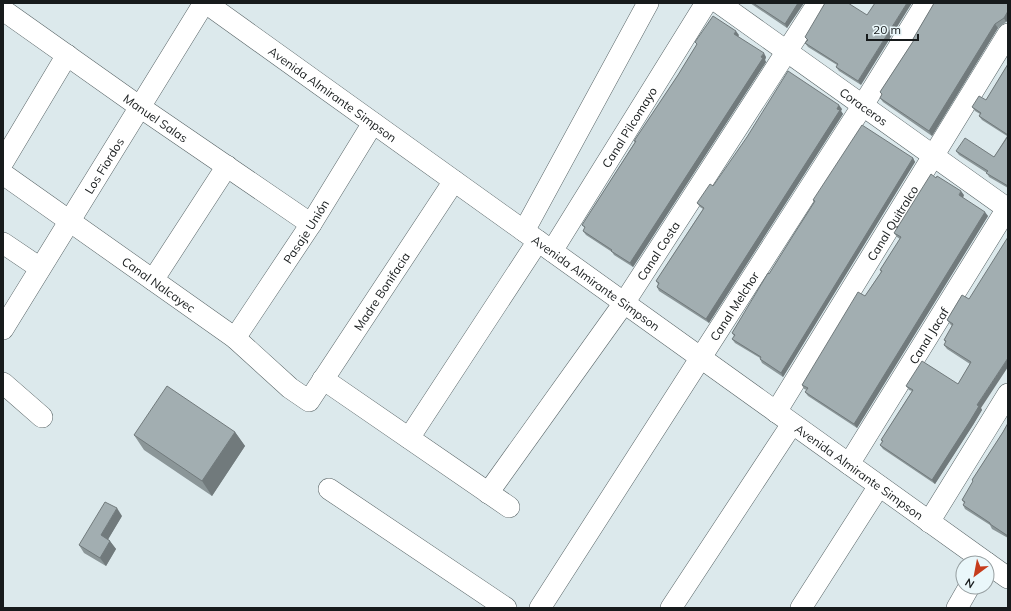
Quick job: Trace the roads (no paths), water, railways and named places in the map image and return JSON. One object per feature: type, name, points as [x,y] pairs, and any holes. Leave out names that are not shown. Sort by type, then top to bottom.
[{"type":"street","name":"Los Fiordos","points":[[3,328],[205,3]]},
{"type":"street","name":"Avenida Almirante Simpson","points":[[205,3],[975,555]]},
{"type":"street","points":[[538,241],[648,3]]},
{"type":"street","name":"Canal Pilcomayo","points":[[409,438],[538,241],[706,3]]},
{"type":"street","name":"Coraceros","points":[[719,3],[1008,208]]},
{"type":"street","name":"Canal Costa","points":[[488,493],[624,302],[788,52],[818,3]]},
{"type":"street","name":"Canal Melchor","points":[[540,608],[863,105],[926,3]]},
{"type":"street","name":"Manuel Salas","points":[[3,10],[140,107],[311,224]]},
{"type":"street","name":"Canal Quitralco","points":[[671,608],[784,418],[934,156],[1008,34]]},
{"type":"street","points":[[3,162],[67,55]]},
{"type":"street","name":"Pasaje Unión","points":[[235,338],[311,224],[373,123]]},
{"type":"street","points":[[153,280],[226,166]]},
{"type":"street","name":"Canal Nalcayec","points":[[3,174],[235,338],[290,388],[309,401]]},
{"type":"street","name":"Madre Bonifacia","points":[[309,401],[454,181]]},
{"type":"street","name":"Canal Jacaf","points":[[849,464],[1008,208]]},
{"type":"street","points":[[3,243],[40,268]]},
{"type":"street","points":[[324,379],[508,507]]},
{"type":"street","points":[[3,383],[42,416]]},
{"type":"street","points":[[929,522],[1008,394]]},
{"type":"street","points":[[801,608],[879,486]]},
{"type":"street","points":[[329,489],[506,608]]},
{"type":"street","name":"Avenida Almirante Simpson","points":[[995,569],[1008,578]]},
{"type":"street","points":[[957,608],[964,595]]}]
